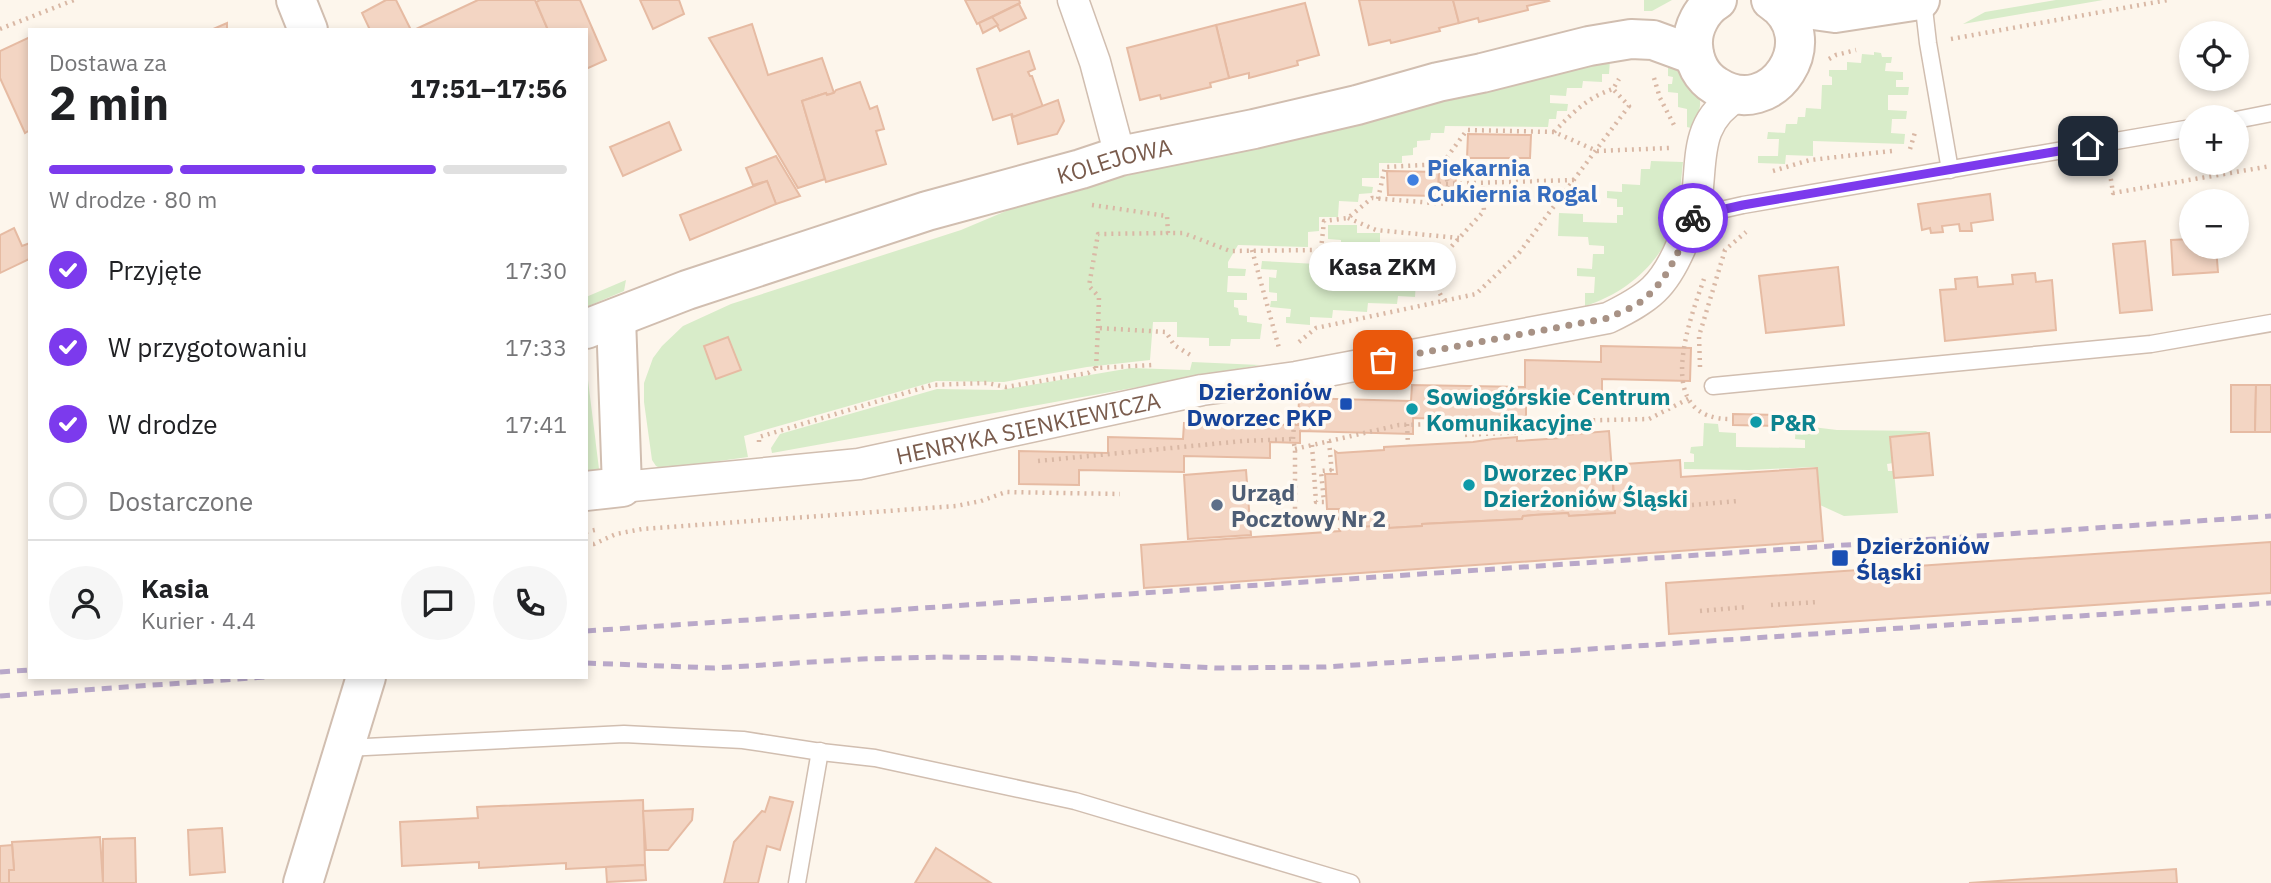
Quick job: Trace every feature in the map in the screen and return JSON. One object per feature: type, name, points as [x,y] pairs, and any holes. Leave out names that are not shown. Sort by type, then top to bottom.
[{"type":"street","points":[[296,0],[307,28]]},
{"type":"street","points":[[1073,0],[1095,62],[1120,156]]},
{"type":"street","points":[[1702,27],[1699,70],[1710,83],[1724,91],[1739,95],[1755,94],[1770,88],[1783,78],[1791,65],[1795,49],[1781,13],[1835,13],[1922,0]]},
{"type":"street","name":"KOLEJOWA","points":[[601,323],[687,290],[927,211],[1120,156],[1254,129],[1589,46],[1631,39],[1653,56],[1702,27]]},
{"type":"street","name":"HENRYKA SIENKIEWICZA","points":[[604,489],[859,464],[1202,390],[1296,377],[1608,318],[1637,304],[1658,286],[1673,266],[1694,216],[1705,131],[1715,115],[1739,95]]},
{"type":"street","points":[[601,323],[604,489]]},
{"type":"street","points":[[303,883],[365,679]]},
{"type":"lane","points":[[1922,0],[1950,170]]},
{"type":"lane","points":[[2249,117],[2271,113]]},
{"type":"lane","points":[[1694,216],[1743,205],[2179,130]]},
{"type":"lane","points":[[1706,387],[2151,344],[2271,323]]},
{"type":"lane","points":[[346,748],[624,734],[743,740],[875,758],[1075,801],[1351,883]]},
{"type":"lane","points":[[797,883],[820,751]]},
{"type":"path","points":[[0,29],[74,0]]},
{"type":"path","points":[[1653,56],[1660,99],[1680,133]]},
{"type":"path","points":[[1554,132],[1573,112],[1595,95],[1613,89],[1624,70]]},
{"type":"path","points":[[1340,517],[1295,520],[1293,439],[1296,377],[1293,348],[1316,328],[1476,294],[1520,253],[1629,107],[1613,89]]},
{"type":"path","points":[[1378,198],[1385,167],[1442,164],[1467,131],[1554,132],[1597,151],[1680,147]]},
{"type":"path","points":[[1461,139],[1468,139]]},
{"type":"path","points":[[1768,173],[1810,160],[1946,145]]},
{"type":"path","points":[[1348,218],[1372,198],[1446,204],[1448,183],[1442,164]]},
{"type":"path","points":[[2095,169],[2109,167],[2113,193],[2271,166]]},
{"type":"path","points":[[1439,184],[1574,180]]},
{"type":"path","points":[[1428,272],[1484,211],[1482,182]]},
{"type":"path","points":[[1087,195],[1089,204],[1167,215],[1168,233]]},
{"type":"path","points":[[1321,250],[1324,221],[1348,218],[1377,230],[1459,238]]},
{"type":"path","points":[[1295,449],[1406,424],[1649,419],[1688,400],[1706,387],[1699,336],[1725,250],[1747,231],[1735,234]]},
{"type":"path","points":[[1096,368],[1099,297],[1089,286],[1098,234],[1183,233],[1230,251],[1321,250],[1354,267],[1428,272]]},
{"type":"path","points":[[1252,250],[1279,350],[1268,352]]},
{"type":"path","points":[[1428,272],[1444,301]]},
{"type":"path","points":[[1705,275],[1686,334],[1682,361],[1683,386],[1688,400],[1698,411],[1710,418],[1733,419]]},
{"type":"path","points":[[1098,328],[1166,332],[1174,345],[1192,356],[1181,358]]},
{"type":"path","points":[[764,473],[759,437],[932,385],[987,383],[1006,387],[1088,373],[1096,368],[1160,363]]},
{"type":"path","points":[[1463,423],[1463,435],[1493,436],[1524,432],[1524,422]]},
{"type":"path","points":[[1406,424],[1408,445]]},
{"type":"path","points":[[1312,445],[1316,502],[1324,502],[1321,471],[1332,472],[1329,441]]},
{"type":"path","points":[[588,544],[616,534],[642,529],[956,506],[1006,492],[1121,494]]},
{"type":"path","points":[[1692,505],[1738,501]]},
{"type":"path","points":[[1771,605],[1818,602]]},
{"type":"path","points":[[1700,611],[1747,607]]},
{"type":"green space","points":[[1644,0],[1672,0],[1652,11],[1644,11]]},
{"type":"green space","points":[[2056,0],[2103,0],[1963,24],[1985,12]]},
{"type":"green space","points":[[1874,52],[1881,53],[1882,57],[1892,57],[1891,63],[1886,63],[1885,71],[1903,72],[1903,80],[1896,80],[1896,87],[1909,87],[1908,95],[1888,95],[1888,110],[1907,111],[1906,119],[1892,119],[1891,133],[1905,134],[1904,144],[1813,141],[1813,156],[1786,155],[1785,164],[1758,163],[1758,156],[1778,156],[1779,139],[1767,139],[1768,132],[1785,133],[1786,124],[1797,124],[1798,117],[1805,117],[1806,108],[1821,109],[1822,85],[1832,85],[1829,70],[1847,70],[1847,62],[1861,63],[1862,54],[1874,55]]},
{"type":"green space","points":[[1610,60],[1609,74],[1602,74],[1602,82],[1583,81],[1582,88],[1567,88],[1566,96],[1550,95],[1550,103],[1568,104],[1567,111],[1557,111],[1556,119],[1549,119],[1548,127],[1445,126],[1444,133],[1431,133],[1430,140],[1417,141],[1413,155],[1402,156],[1402,163],[1379,163],[1379,178],[1362,178],[1362,186],[1373,187],[1372,193],[1359,194],[1358,202],[1339,201],[1338,217],[1319,217],[1319,231],[1308,232],[1308,247],[1238,245],[1228,262],[1228,268],[1246,269],[1245,276],[1228,276],[1227,292],[1247,293],[1247,300],[1234,300],[1234,307],[1238,308],[1239,315],[1247,316],[1247,322],[1262,324],[1260,339],[1231,339],[1230,346],[1209,346],[1209,338],[1177,337],[1177,322],[1153,322],[1150,360],[1087,367],[1004,382],[936,381],[744,436],[748,457],[662,469],[652,460],[644,383],[653,358],[683,326],[731,304],[961,230],[1018,206],[1073,189],[1540,74]]},
{"type":"green space","points":[[1668,65],[1684,77],[1698,94],[1700,106],[1691,128],[1687,127],[1687,109],[1678,107],[1678,93],[1668,92],[1668,84],[1672,84],[1673,77],[1668,76]]},
{"type":"green space","points":[[1651,161],[1683,162],[1676,217],[1670,233],[1663,248],[1642,273],[1615,293],[1585,306],[1585,293],[1594,293],[1595,277],[1577,276],[1577,268],[1592,269],[1593,254],[1604,254],[1604,246],[1589,245],[1588,237],[1558,236],[1559,213],[1583,214],[1583,222],[1617,223],[1617,215],[1623,215],[1623,207],[1617,207],[1617,199],[1607,198],[1607,191],[1622,192],[1622,184],[1640,185],[1641,169],[1650,169]]},
{"type":"green space","points":[[1328,225],[1357,225],[1357,233],[1380,233],[1380,242],[1429,242],[1429,250],[1410,250],[1409,264],[1351,263],[1351,248],[1341,248],[1341,240],[1328,239]]},
{"type":"green space","points":[[1262,261],[1317,264],[1317,270],[1401,274],[1401,280],[1416,281],[1415,297],[1398,296],[1397,304],[1368,303],[1367,312],[1333,310],[1332,318],[1310,317],[1310,325],[1286,323],[1291,309],[1270,307],[1271,301],[1277,301],[1277,293],[1269,292],[1269,277],[1276,278],[1277,270],[1261,269]]},
{"type":"green space","points":[[626,280],[624,291],[588,306],[588,296]]},
{"type":"green space","points":[[1192,362],[1260,365],[772,453],[771,448],[780,434],[937,389],[1001,390],[1131,368],[1190,370]]},
{"type":"green space","points":[[588,380],[599,469],[598,473],[588,478]]},
{"type":"green space","points":[[1704,423],[1718,424],[1719,432],[1736,433],[1736,447],[1805,448],[1805,440],[1795,439],[1796,425],[1837,430],[1929,433],[1890,438],[1893,463],[1887,464],[1888,471],[1894,471],[1898,513],[1844,516],[1820,505],[1817,468],[1814,467],[1684,469],[1684,462],[1694,462],[1694,454],[1690,453],[1691,447],[1703,446]]},
{"type":"building","points":[[386,0],[396,0],[410,28],[369,28],[362,13]]},
{"type":"building","points":[[478,0],[535,0],[547,28],[418,28]]},
{"type":"building","points":[[580,0],[606,60],[588,68],[588,28],[547,28],[536,2]]},
{"type":"building","points":[[640,0],[679,0],[684,14],[653,29]]},
{"type":"building","points":[[965,0],[1019,0],[1020,3],[977,24]]},
{"type":"building","points":[[1359,0],[1453,0],[1459,23],[1439,28],[1440,31],[1391,43],[1390,40],[1369,45]]},
{"type":"building","points":[[1453,0],[1549,1],[1527,6],[1528,10],[1479,22],[1478,18],[1459,23]]},
{"type":"building","points":[[1305,3],[1319,55],[1297,61],[1298,65],[1249,78],[1249,73],[1229,78],[1216,25]]},
{"type":"building","points":[[1019,4],[1026,18],[1000,31],[992,17]]},
{"type":"building","points":[[992,17],[998,25],[983,33],[979,23]]},
{"type":"building","points":[[752,24],[768,75],[822,58],[834,93],[802,101],[825,179],[798,188],[709,38]]},
{"type":"building","points":[[1216,25],[1229,78],[1210,83],[1211,87],[1161,99],[1160,95],[1140,100],[1127,48]]},
{"type":"building","points":[[28,38],[28,131],[25,133],[0,78],[0,51]]},
{"type":"building","points":[[1029,51],[1035,69],[1028,72],[1032,76],[1043,107],[1013,117],[1012,114],[993,120],[977,69]]},
{"type":"building","points":[[860,82],[870,109],[877,106],[884,129],[876,131],[886,164],[826,182],[802,101],[834,93]]},
{"type":"building","points":[[1058,100],[1064,121],[1057,134],[1018,144],[1011,114],[1013,117]]},
{"type":"building","points":[[669,122],[681,150],[623,176],[610,147]]},
{"type":"building","points":[[1468,134],[1531,135],[1530,158],[1467,158]]},
{"type":"building","points":[[776,156],[800,196],[776,204],[767,181],[753,185],[746,168]]},
{"type":"building","name":"Piekarnia Cukiernia Rogal","points":[[1387,171],[1439,172],[1438,196],[1388,195]]},
{"type":"building","points":[[1439,172],[1456,173],[1455,197],[1438,196]]},
{"type":"building","points":[[767,181],[776,204],[690,240],[680,215]]},
{"type":"building","points":[[1990,194],[1993,220],[1971,223],[1972,231],[1960,231],[1959,224],[1942,226],[1943,232],[1931,233],[1930,228],[1922,230],[1918,204]]},
{"type":"building","points":[[14,228],[22,246],[28,244],[28,259],[0,273],[0,235]]},
{"type":"building","points":[[2171,240],[2179,240],[2179,259],[2217,259],[2218,272],[2173,275]]},
{"type":"building","points":[[2145,241],[2152,310],[2120,313],[2113,244]]},
{"type":"building","points":[[1838,267],[1844,325],[1766,333],[1759,276]]},
{"type":"building","points":[[2035,273],[2036,282],[2052,280],[2056,330],[1945,341],[1940,290],[1956,289],[1955,279],[1977,277],[1978,287],[2013,284],[2012,275]]},
{"type":"building","points":[[728,337],[741,370],[716,379],[704,346]]},
{"type":"building","name":"Sowiogórskie Centrum Komunikacyjne","points":[[1601,346],[1691,348],[1690,381],[1602,379],[1602,395],[1526,393],[1526,421],[1413,418],[1413,434],[1300,431],[1300,443],[1270,442],[1270,458],[1184,456],[1184,472],[1079,470],[1079,485],[1019,484],[1019,451],[1108,453],[1108,437],[1183,439],[1184,423],[1298,425],[1299,398],[1411,401],[1412,385],[1525,387],[1525,360],[1601,362]]},
{"type":"building","points":[[2231,385],[2256,385],[2255,432],[2231,432]]},
{"type":"building","points":[[2256,385],[2271,385],[2271,432],[2255,432]]},
{"type":"building","name":"P&R","points":[[1733,414],[1780,415],[1779,426],[1733,425]]},
{"type":"building","name":"Dworzec PKP Dzierżoniów Śląski","points":[[1609,431],[1615,513],[1534,515],[1523,516],[1522,519],[1341,530],[1339,509],[1327,509],[1325,474],[1337,474],[1335,451],[1384,450],[1384,447],[1517,437],[1517,441],[1562,438],[1563,435]]},
{"type":"building","points":[[1929,433],[1933,475],[1894,478],[1890,437]]},
{"type":"building","points":[[1680,460],[1681,477],[1817,468],[1823,541],[1144,588],[1141,545],[1340,531],[1339,529],[1343,528],[1389,525],[1389,528],[1522,519],[1523,516],[1534,515],[1615,513],[1612,465]]},
{"type":"building","name":"Urząd Pocztowy Nr 2","points":[[1246,470],[1251,535],[1188,539],[1184,475]]},
{"type":"building","points":[[2271,542],[2271,593],[1669,634],[1666,583]]},
{"type":"building","points":[[770,797],[793,802],[780,850],[767,846],[758,883],[724,883],[734,842],[762,811],[765,812]]},
{"type":"building","points":[[643,800],[645,865],[566,869],[566,863],[479,868],[479,862],[402,866],[400,822],[478,818],[477,807]]},
{"type":"building","points":[[693,809],[692,820],[668,850],[646,850],[643,811]]},
{"type":"building","points":[[222,828],[225,872],[190,875],[188,830]]},
{"type":"building","points":[[100,837],[103,883],[9,883],[9,870],[14,870],[12,842]]},
{"type":"building","points":[[135,838],[136,883],[103,883],[103,839]]},
{"type":"building","points":[[12,845],[14,870],[9,870],[9,883],[0,883],[0,846]]},
{"type":"building","points":[[936,848],[991,883],[915,883]]},
{"type":"building","points":[[645,865],[646,880],[607,882],[606,867]]},
{"type":"building","points":[[2176,869],[2177,883],[1969,883]]},
{"type":"railway","points":[[588,631],[2271,516]]},
{"type":"railway","points":[[588,663],[714,668],[941,657],[1025,658],[1216,668],[1326,667],[2271,603]]},
{"type":"railway","points":[[0,672],[28,670]]},
{"type":"railway","points":[[0,696],[238,679]]},
{"type":"way so far","points":[[1383,360],[1608,318],[1637,304],[1658,286],[1673,266],[1693,218]]},
{"type":"place","name":"Piekarnia Cukiernia Rogal","points":[[1413,180]]},
{"type":"place","name":"Kasa ZKM","points":[[1383,360]]},
{"type":"place","name":"Dzierżoniów Dworzec PKP","points":[[1346,404]]},
{"type":"place","name":"Sowiogórskie Centrum Komunikacyjne","points":[[1412,409]]},
{"type":"place","name":"P&R","points":[[1756,422]]},
{"type":"place","name":"Dworzec PKP Dzierżoniów Śląski","points":[[1469,485]]},
{"type":"place","name":"Urząd Pocztowy Nr 2","points":[[1217,505]]},
{"type":"place","name":"Dzierżoniów Śląski","points":[[1840,558]]},
{"type":"route","points":[[1693,218],[1743,205],[2088,146]]}]
